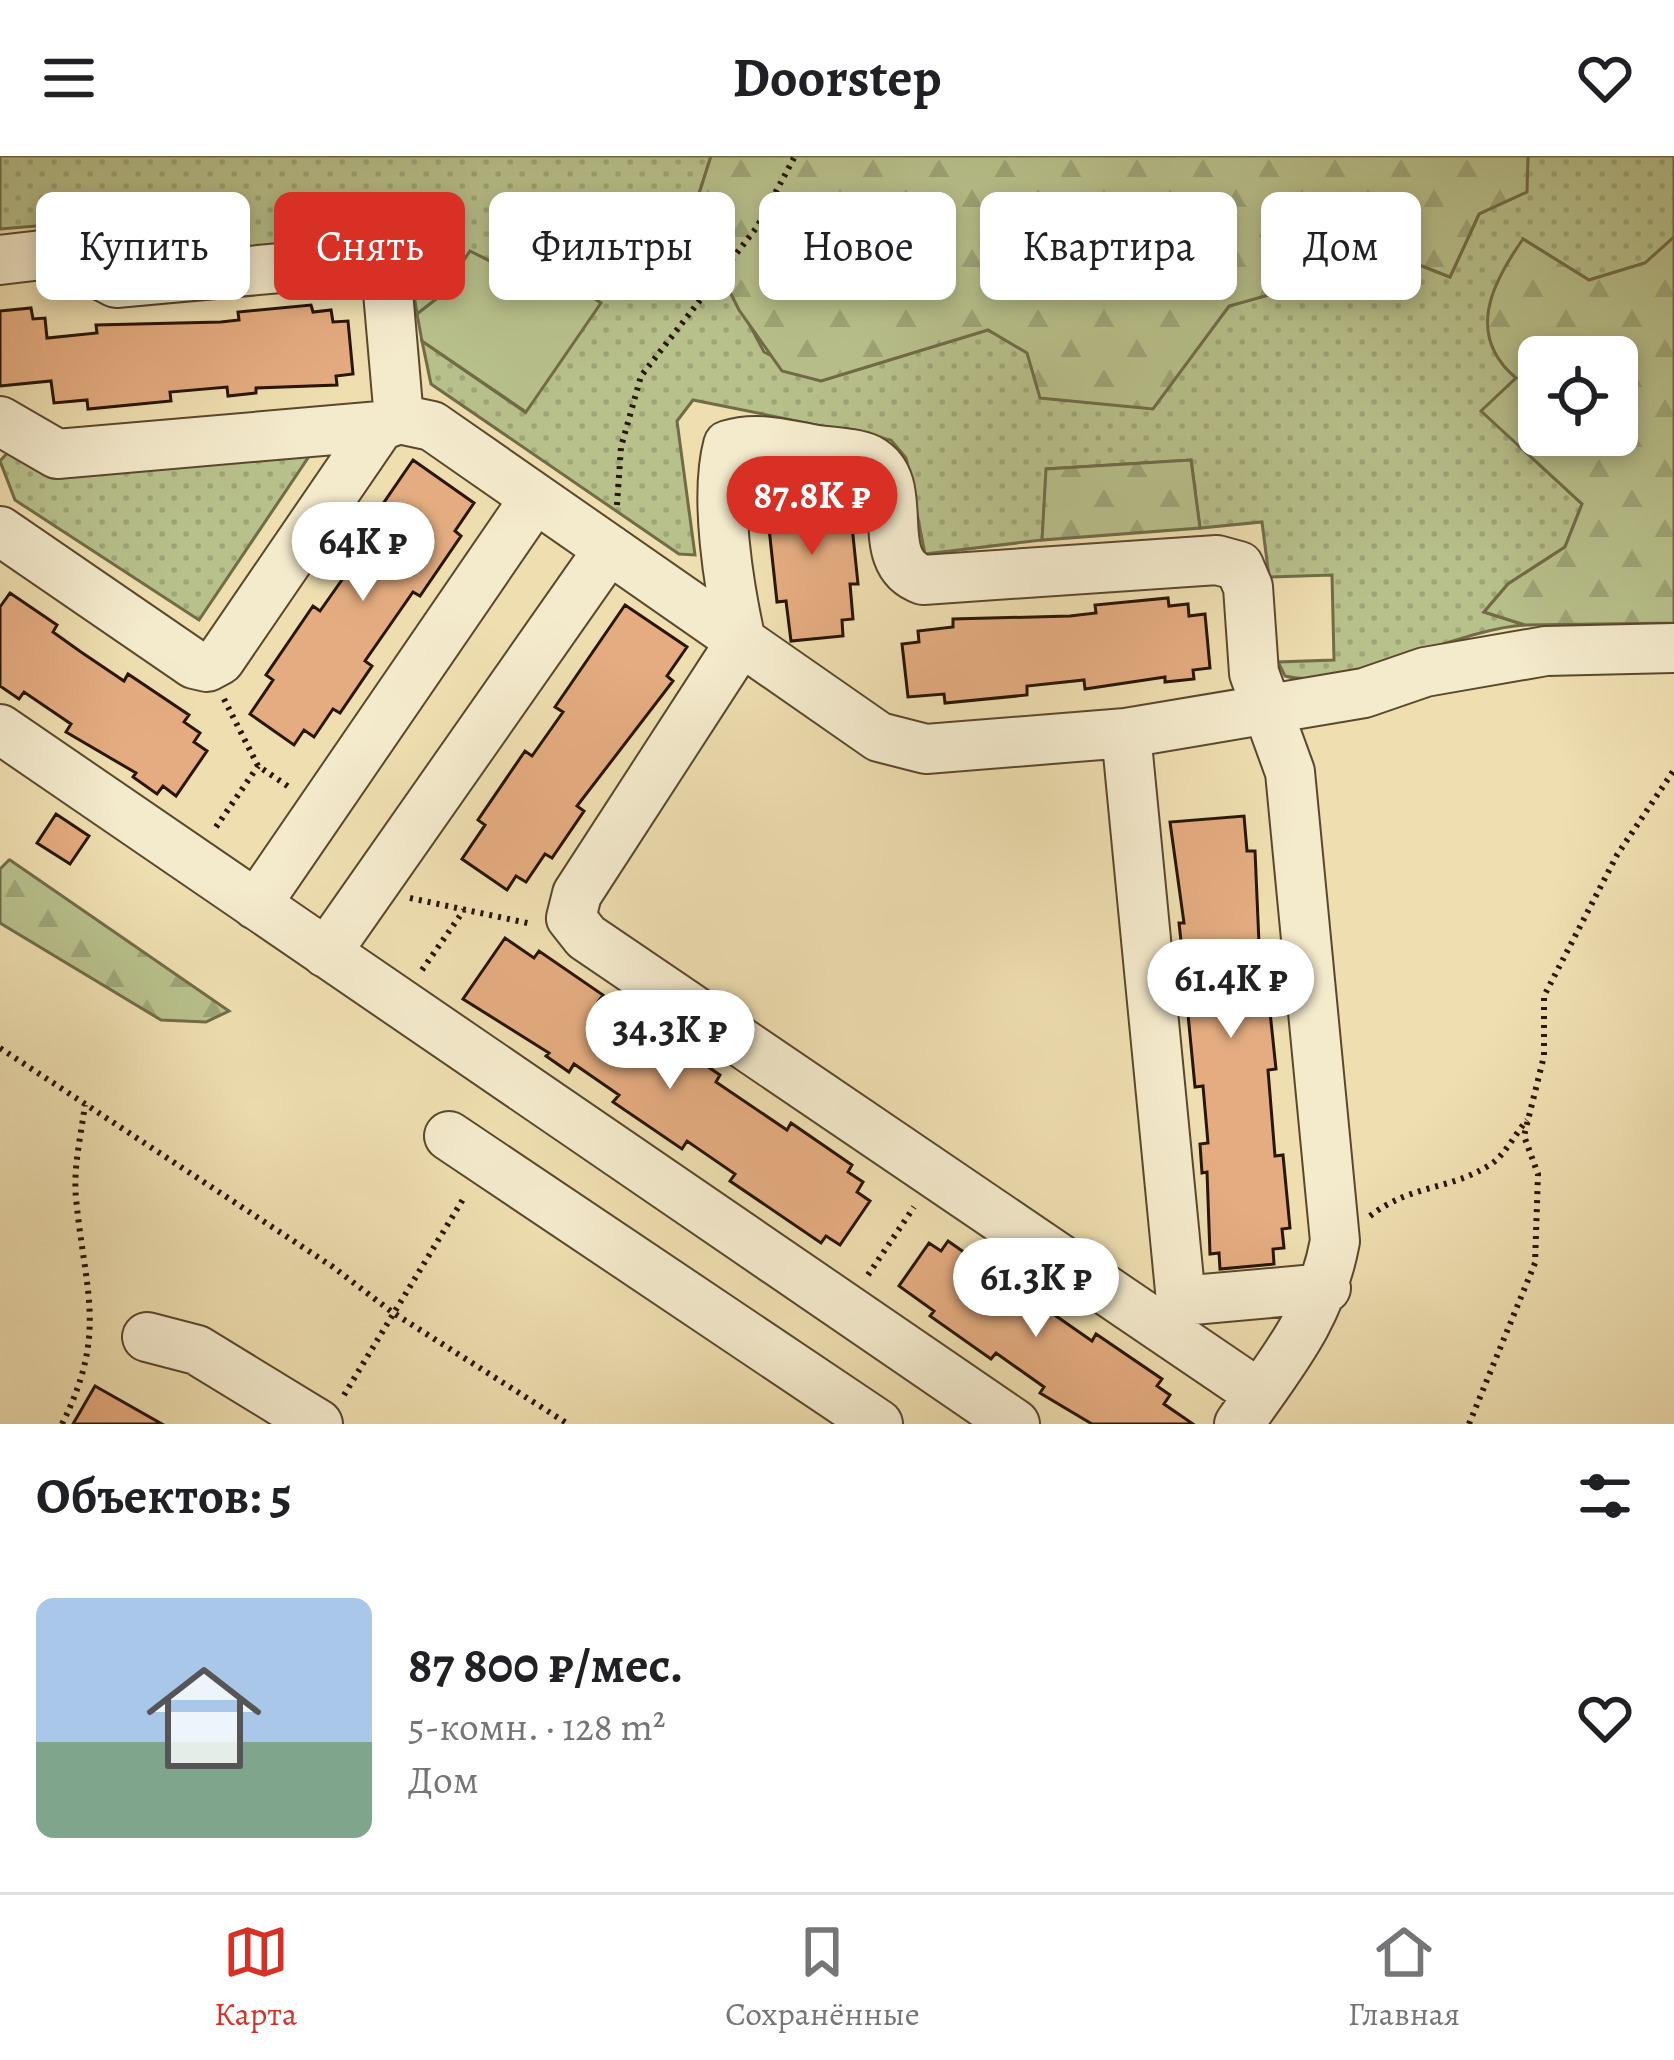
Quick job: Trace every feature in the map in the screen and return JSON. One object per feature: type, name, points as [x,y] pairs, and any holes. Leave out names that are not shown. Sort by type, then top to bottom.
[{"type":"lane","points":[[0,260],[59,253],[116,283],[346,262],[374,269],[388,292],[390,422],[220,660],[207,667],[194,664],[0,531]]},
{"type":"lane","points":[[0,422],[57,454],[390,422],[432,426],[879,737],[926,749],[1126,733],[1268,710],[1546,651],[1674,648]]},
{"type":"lane","points":[[750,438],[869,460],[886,479],[896,560],[906,574],[923,580],[1217,560],[1238,566],[1248,587],[1255,674],[1268,710],[1290,772],[1335,1234],[1327,1288],[1314,1317],[1249,1409],[1172,1315],[586,937],[571,918],[577,894],[741,641],[722,467],[728,445],[750,438]]},
{"type":"lane","points":[[256,904],[535,498]]},
{"type":"lane","points":[[326,952],[609,549]]},
{"type":"lane","points":[[0,729],[1015,1424]]},
{"type":"lane","points":[[1126,733],[1172,1315]]},
{"type":"lane","points":[[468,1149],[878,1424]]},
{"type":"lane","points":[[728,1324],[773,1258]]},
{"type":"lane","points":[[1172,1315],[1327,1288]]},
{"type":"lane","points":[[147,1337],[197,1350],[328,1415]]},
{"type":"path","points":[[609,549],[622,477],[621,447],[641,376],[757,227],[795,156]]},
{"type":"path","points":[[207,667],[258,766],[321,810]]},
{"type":"path","points":[[192,861],[258,766]]},
{"type":"path","points":[[1469,1424],[1535,1263],[1538,1174],[1524,1136],[1544,1056],[1544,996],[1635,824],[1674,770]]},
{"type":"path","points":[[371,889],[534,925],[571,918]]},
{"type":"path","points":[[400,1002],[464,910]]},
{"type":"path","points":[[0,1048],[392,1312],[568,1424]]},
{"type":"path","points":[[62,1424],[86,1377],[92,1304],[75,1193],[85,1104]]},
{"type":"path","points":[[1335,1234],[1361,1223],[1398,1194],[1468,1176],[1496,1161],[1527,1119]]},
{"type":"path","points":[[328,1415],[392,1312],[468,1149]]},
{"type":"green space","points":[[0,156],[711,156],[700,192],[489,192],[489,262],[470,252],[465,259],[465,192],[274,192],[274,248],[250,251],[250,192],[36,192],[36,226],[0,229]]},
{"type":"green space","points":[[711,156],[1528,156],[1527,192],[1479,214],[1450,277],[1421,266],[1421,192],[1261,192],[1261,297],[1229,306],[1153,409],[1040,398],[1027,353],[988,330],[821,381],[782,371],[734,300],[735,192],[700,192]]},
{"type":"green space","points":[[1528,156],[1674,156],[1674,237],[1645,263],[1589,280],[1523,239],[1516,378],[1482,411],[1518,444],[1518,456],[1530,456],[1582,504],[1565,547],[1508,584],[1484,612],[1525,625],[1337,675],[1285,676],[1278,662],[1334,660],[1332,575],[1269,577],[1262,522],[1200,528],[1191,460],[1047,469],[1042,540],[925,554],[906,458],[891,440],[693,400],[677,421],[695,555],[679,554],[431,384],[422,341],[525,412],[537,300],[735,297],[764,352],[821,381],[987,330],[1152,408],[1229,306],[1261,297],[1421,300],[1421,266],[1450,277],[1479,214],[1526,192]]},
{"type":"green space","points":[[1674,237],[1674,623],[1525,625],[1484,612],[1508,584],[1565,547],[1582,504],[1530,456],[1638,456],[1638,336],[1518,336],[1518,445],[1481,411],[1516,378],[1500,361],[1488,327],[1494,291],[1523,239],[1589,280],[1645,263]]},
{"type":"green space","points":[[470,251],[489,260],[489,300],[601,303],[526,412],[422,341],[417,314],[435,300],[465,300],[465,258]]},
{"type":"green space","points":[[415,300],[435,300],[417,314]]},
{"type":"green space","points":[[15,445],[312,452],[199,620],[15,500],[0,461]]},
{"type":"green space","points":[[1191,460],[1200,528],[1042,540],[1046,469]]},
{"type":"green space","points":[[9,860],[229,1011],[206,1022],[161,1020],[0,923],[0,869]]},
{"type":"building","points":[[311,305],[313,312],[331,310],[333,322],[348,321],[353,374],[336,376],[337,385],[256,388],[256,393],[228,396],[227,387],[170,392],[171,401],[88,409],[87,400],[54,403],[51,381],[0,386],[0,311],[31,308],[33,319],[45,318],[47,338],[97,333],[96,325],[221,322],[239,320],[238,312]]},
{"type":"building","points":[[413,460],[474,503],[455,531],[461,536],[420,596],[413,592],[365,661],[372,666],[340,713],[333,709],[314,737],[304,730],[294,745],[250,714],[273,680],[266,675],[313,606],[320,611],[351,567],[343,562]]},
{"type":"building","points":[[828,480],[829,493],[841,492],[844,527],[852,526],[858,584],[850,584],[853,619],[842,620],[843,636],[791,641],[786,601],[777,602],[768,519],[777,518],[774,481]]},
{"type":"building","points":[[10,593],[57,625],[53,632],[81,652],[124,681],[128,674],[189,715],[184,722],[200,733],[194,742],[207,751],[176,796],[163,786],[157,794],[133,777],[136,773],[66,732],[71,724],[24,692],[19,699],[0,686],[0,607]]},
{"type":"building","points":[[1168,598],[1169,606],[1188,604],[1189,616],[1205,614],[1210,668],[1193,670],[1194,679],[1165,682],[1165,677],[1085,689],[1084,680],[1027,686],[1027,695],[945,703],[944,694],[908,697],[902,644],[919,642],[918,631],[953,627],[953,619],[1070,616],[1096,613],[1095,605]]},
{"type":"building","points":[[625,605],[687,647],[667,676],[673,681],[577,806],[584,811],[552,858],[545,854],[526,882],[516,876],[507,890],[462,859],[485,825],[478,820],[525,751],[532,756],[563,712],[555,707]]},
{"type":"building","points":[[56,814],[89,836],[70,864],[37,843]]},
{"type":"building","points":[[1244,816],[1247,851],[1255,851],[1262,1013],[1270,1012],[1276,1069],[1268,1070],[1275,1156],[1283,1155],[1290,1228],[1282,1229],[1284,1248],[1273,1249],[1274,1264],[1220,1269],[1219,1253],[1210,1254],[1207,1172],[1202,1173],[1200,1144],[1208,1143],[1203,1086],[1195,1087],[1187,1004],[1196,1003],[1191,950],[1182,950],[1179,923],[1184,923],[1170,822]]},
{"type":"building","points":[[505,938],[534,958],[539,951],[603,995],[598,1002],[621,1018],[668,1049],[673,1043],[720,1075],[716,1082],[787,1130],[791,1123],[852,1165],[848,1172],[863,1182],[857,1192],[870,1201],[840,1245],[826,1236],[821,1243],[730,1181],[735,1174],[687,1141],[682,1149],[613,1102],[619,1095],[574,1064],[569,1072],[546,1056],[549,1053],[463,999]]},
{"type":"building","points":[[948,1241],[978,1262],[983,1256],[1030,1288],[1026,1295],[1092,1341],[1096,1334],[1162,1379],[1157,1386],[1170,1395],[1164,1404],[1193,1424],[1092,1424],[1040,1393],[1044,1387],[996,1353],[991,1359],[930,1316],[934,1311],[899,1286],[929,1243],[941,1251]]},
{"type":"building","points":[[95,1386],[162,1424],[73,1424]]}]
